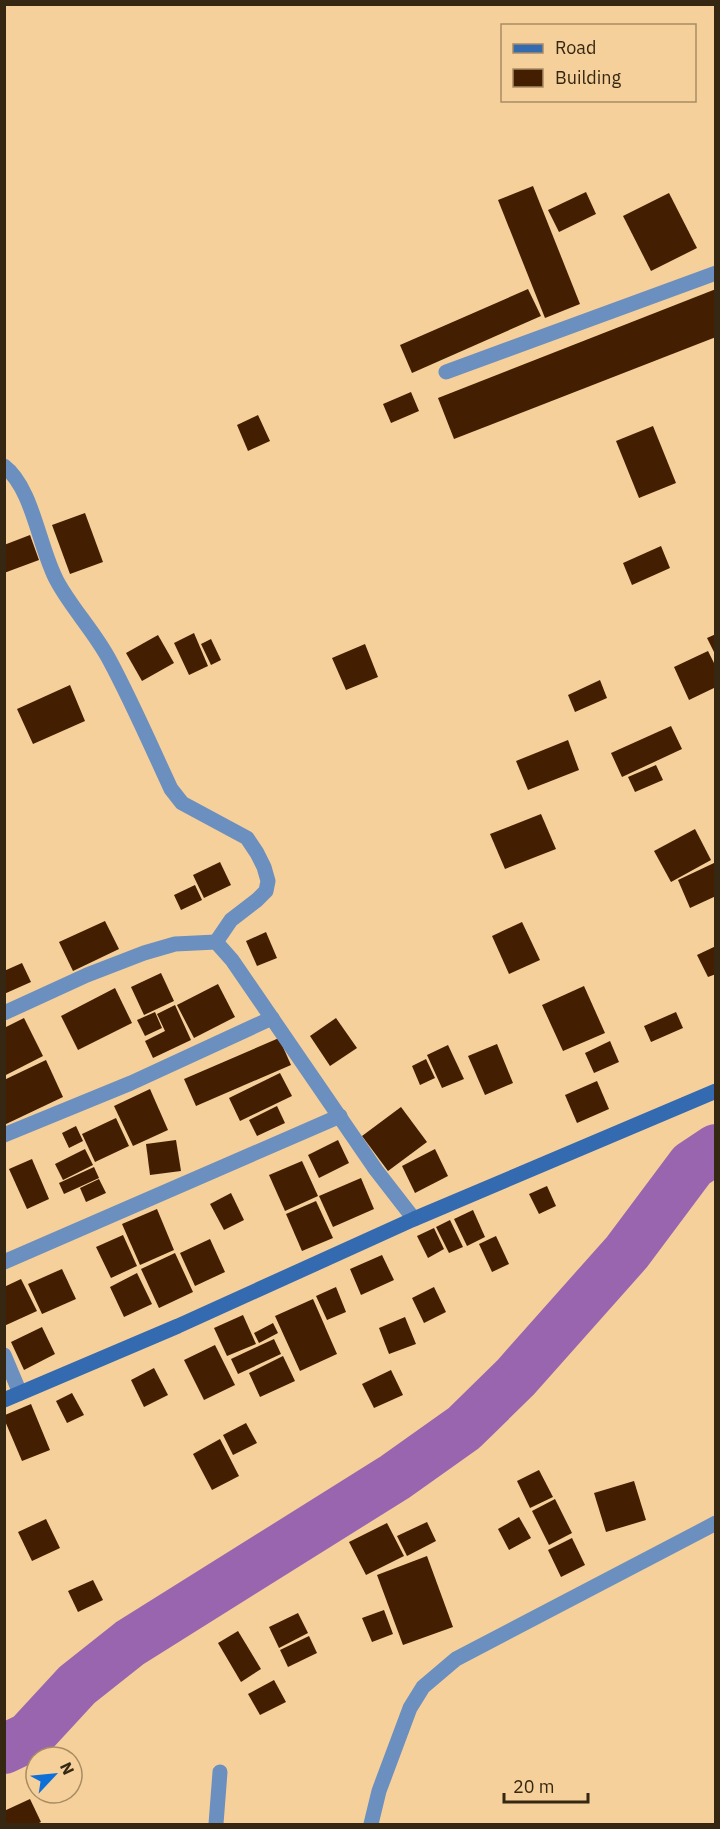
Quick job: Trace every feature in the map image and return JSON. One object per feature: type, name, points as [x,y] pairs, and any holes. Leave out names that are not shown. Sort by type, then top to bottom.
[{"type":"street","points":[[446,372],[716,273]]},
{"type":"street","points":[[4,466],[12,472],[21,485],[44,553],[57,582],[110,660],[171,789],[182,803],[247,838],[264,867],[268,881],[266,891],[231,920],[216,942]]},
{"type":"street","points":[[4,1013],[87,975],[144,953],[175,944],[216,942]]},
{"type":"street","points":[[216,942],[272,1018],[376,1170],[414,1219]]},
{"type":"street","points":[[4,1135],[131,1083],[272,1018]]},
{"type":"street","points":[[4,1400],[178,1326],[414,1219],[716,1091]]},
{"type":"street","points":[[4,1262],[340,1116]]},
{"type":"street","points":[[4,1355],[20,1393]]},
{"type":"street","points":[[371,1824],[379,1791],[410,1708],[423,1687],[436,1674],[456,1659],[716,1523]]},
{"type":"street","points":[[216,1824],[220,1772]]},
{"type":"building","points":[[533,186],[580,304],[545,318],[498,200]]},
{"type":"building","points":[[586,192],[596,214],[559,232],[548,210]]},
{"type":"building","points":[[669,193],[697,248],[651,271],[623,216]]},
{"type":"building","points":[[528,289],[541,316],[412,373],[400,345]]},
{"type":"building","points":[[716,289],[716,337],[454,439],[438,398]]},
{"type":"building","points":[[411,392],[419,411],[391,423],[383,404]]},
{"type":"building","points":[[258,415],[270,441],[248,451],[237,425]]},
{"type":"building","points":[[653,426],[676,483],[639,498],[616,441]]},
{"type":"building","points":[[85,513],[103,562],[70,574],[52,525]]},
{"type":"building","points":[[30,535],[39,560],[4,573],[4,545]]},
{"type":"building","points":[[661,546],[670,568],[632,585],[623,563]]},
{"type":"building","points":[[194,633],[208,666],[189,675],[174,643]]},
{"type":"building","points":[[716,634],[716,656],[707,638]]},
{"type":"building","points":[[158,635],[174,663],[142,681],[126,653]]},
{"type":"building","points":[[211,639],[221,660],[211,665],[201,644]]},
{"type":"building","points":[[365,644],[378,677],[346,690],[332,658]]},
{"type":"building","points":[[708,651],[716,667],[716,687],[689,700],[674,667]]},
{"type":"building","points":[[600,680],[607,698],[575,712],[568,695]]},
{"type":"building","points":[[70,685],[85,721],[33,744],[17,709]]},
{"type":"building","points":[[671,726],[682,749],[622,777],[611,753]]},
{"type":"building","points":[[568,740],[579,770],[528,790],[516,761]]},
{"type":"building","points":[[656,765],[663,780],[635,792],[628,777]]},
{"type":"building","points":[[541,814],[556,849],[505,869],[490,834]]},
{"type":"building","points":[[695,829],[711,860],[671,882],[654,851]]},
{"type":"building","points":[[220,862],[231,885],[204,898],[193,875]]},
{"type":"building","points":[[714,863],[716,896],[690,908],[678,880]]},
{"type":"building","points":[[195,885],[202,900],[181,910],[174,895]]},
{"type":"building","points":[[105,921],[119,949],[73,971],[59,942]]},
{"type":"building","points":[[522,922],[540,960],[509,974],[492,936]]},
{"type":"building","points":[[266,932],[277,958],[257,966],[246,941]]},
{"type":"building","points":[[716,946],[716,974],[708,977],[697,955]]},
{"type":"building","points":[[22,963],[31,982],[4,994],[4,971]]},
{"type":"building","points":[[161,973],[174,1001],[144,1015],[131,987]]},
{"type":"building","points":[[218,984],[235,1017],[194,1038],[177,1005]]},
{"type":"building","points":[[584,986],[605,1033],[563,1051],[542,1005]]},
{"type":"building","points":[[115,988],[132,1023],[78,1050],[61,1016]]},
{"type":"building","points":[[175,1005],[191,1040],[153,1058],[145,1041],[165,1031],[157,1014]]},
{"type":"building","points":[[155,1012],[162,1028],[145,1036],[137,1020]]},
{"type":"building","points":[[676,1012],[683,1028],[651,1042],[644,1026]]},
{"type":"building","points":[[24,1018],[43,1056],[4,1076],[4,1028]]},
{"type":"building","points":[[336,1018],[357,1048],[330,1066],[310,1036]]},
{"type":"building","points":[[279,1038],[291,1065],[196,1106],[184,1079]]},
{"type":"building","points":[[610,1041],[619,1062],[594,1073],[585,1053]]},
{"type":"building","points":[[497,1044],[513,1083],[485,1095],[468,1056]]},
{"type":"building","points":[[448,1045],[464,1079],[442,1088],[427,1055]]},
{"type":"building","points":[[426,1059],[435,1078],[420,1085],[412,1066]]},
{"type":"building","points":[[46,1060],[63,1097],[4,1125],[4,1080]]},
{"type":"building","points":[[280,1073],[292,1096],[240,1121],[229,1098]]},
{"type":"building","points":[[597,1081],[609,1109],[577,1123],[565,1095]]},
{"type":"building","points":[[150,1089],[168,1130],[133,1146],[114,1106]]},
{"type":"building","points":[[277,1106],[285,1123],[257,1136],[249,1120]]},
{"type":"building","points":[[401,1107],[427,1142],[388,1171],[362,1136]]},
{"type":"building","points":[[116,1118],[129,1146],[95,1162],[82,1134]]},
{"type":"building","points":[[76,1126],[83,1141],[69,1148],[62,1133]]},
{"type":"building","points":[[176,1140],[181,1171],[150,1175],[146,1144]]},
{"type":"building","points":[[338,1140],[349,1163],[319,1178],[308,1155]]},
{"type":"building","points":[[85,1149],[93,1165],[63,1180],[55,1164]]},
{"type":"building","points":[[435,1149],[448,1176],[415,1193],[402,1166]]},
{"type":"building","points":[[32,1159],[49,1199],[27,1209],[9,1169]]},
{"type":"building","points":[[302,1161],[318,1196],[285,1211],[269,1175]]},
{"type":"building","points":[[94,1167],[99,1178],[64,1194],[59,1183]]},
{"type":"building","points":[[361,1178],[374,1209],[333,1227],[319,1196]]},
{"type":"building","points":[[99,1179],[106,1193],[86,1202],[80,1188]]},
{"type":"building","points":[[547,1186],[556,1206],[539,1214],[529,1194]]},
{"type":"building","points":[[231,1193],[244,1220],[224,1230],[210,1204]]},
{"type":"building","points":[[316,1201],[333,1238],[302,1251],[286,1214]]},
{"type":"building","points":[[157,1209],[174,1250],[140,1265],[122,1224]]},
{"type":"building","points":[[473,1210],[485,1237],[467,1246],[454,1219]]},
{"type":"building","points":[[450,1220],[463,1247],[449,1253],[436,1227]]},
{"type":"building","points":[[434,1228],[444,1249],[428,1258],[417,1236]]},
{"type":"building","points":[[123,1235],[137,1266],[111,1278],[96,1247]]},
{"type":"building","points":[[496,1236],[509,1264],[492,1272],[479,1244]]},
{"type":"building","points":[[210,1239],[225,1272],[195,1286],[180,1253]]},
{"type":"building","points":[[175,1253],[193,1292],[159,1308],[141,1269]]},
{"type":"building","points":[[382,1255],[394,1280],[361,1295],[350,1269]]},
{"type":"building","points":[[62,1269],[76,1299],[42,1314],[28,1284]]},
{"type":"building","points":[[137,1273],[152,1304],[124,1317],[110,1287]]},
{"type":"building","points":[[21,1279],[37,1311],[4,1326],[4,1287]]},
{"type":"building","points":[[336,1287],[346,1312],[327,1320],[316,1296]]},
{"type":"building","points":[[434,1287],[446,1312],[424,1323],[412,1298]]},
{"type":"building","points":[[313,1299],[337,1354],[300,1371],[275,1316]]},
{"type":"building","points":[[243,1315],[256,1344],[227,1356],[214,1328]]},
{"type":"building","points":[[405,1317],[416,1344],[389,1354],[379,1328]]},
{"type":"building","points":[[273,1323],[278,1333],[259,1343],[254,1333]]},
{"type":"building","points":[[42,1327],[55,1354],[24,1370],[11,1342]]},
{"type":"building","points":[[274,1339],[281,1354],[238,1374],[231,1359]]},
{"type":"building","points":[[215,1345],[235,1385],[204,1400],[184,1360]]},
{"type":"building","points":[[283,1356],[295,1381],[260,1397],[249,1373]]},
{"type":"building","points":[[154,1368],[168,1395],[144,1407],[131,1380]]},
{"type":"building","points":[[391,1370],[403,1395],[374,1408],[362,1384]]},
{"type":"building","points":[[72,1393],[84,1415],[67,1423],[56,1401]]},
{"type":"building","points":[[31,1404],[50,1450],[22,1461],[5,1421],[5,1415]]},
{"type":"building","points":[[246,1423],[257,1443],[233,1455],[223,1435]]},
{"type":"building","points":[[220,1439],[239,1476],[212,1490],[193,1454]]},
{"type":"building","points":[[539,1470],[553,1497],[530,1508],[517,1481]]},
{"type":"building","points":[[634,1481],[646,1520],[606,1532],[594,1493]]},
{"type":"building","points":[[555,1499],[572,1533],[549,1545],[532,1511]]},
{"type":"building","points":[[519,1517],[531,1538],[509,1550],[498,1529]]},
{"type":"building","points":[[46,1519],[60,1548],[32,1561],[18,1532]]},
{"type":"building","points":[[427,1522],[436,1541],[407,1556],[397,1536]]},
{"type":"building","points":[[387,1523],[404,1556],[366,1575],[349,1542]]},
{"type":"building","points":[[572,1538],[585,1565],[561,1577],[548,1550]]},
{"type":"building","points":[[427,1556],[453,1627],[403,1645],[377,1575]]},
{"type":"building","points":[[93,1580],[103,1600],[78,1612],[68,1591]]},
{"type":"building","points":[[384,1610],[393,1634],[372,1642],[362,1618]]},
{"type":"building","points":[[298,1613],[308,1633],[279,1648],[269,1627]]},
{"type":"building","points":[[238,1631],[261,1669],[241,1682],[218,1643]]},
{"type":"building","points":[[309,1636],[317,1653],[288,1667],[280,1650]]},
{"type":"building","points":[[274,1680],[286,1702],[260,1715],[248,1694]]},
{"type":"building","points":[[24,1802],[24,1805],[33,1805],[41,1822],[4,1824],[4,1811]]},
{"type":"waterway","points":[[4,1749],[29,1737],[77,1685],[130,1643],[395,1477],[464,1428],[516,1377],[627,1252],[692,1165],[716,1149]]}]
